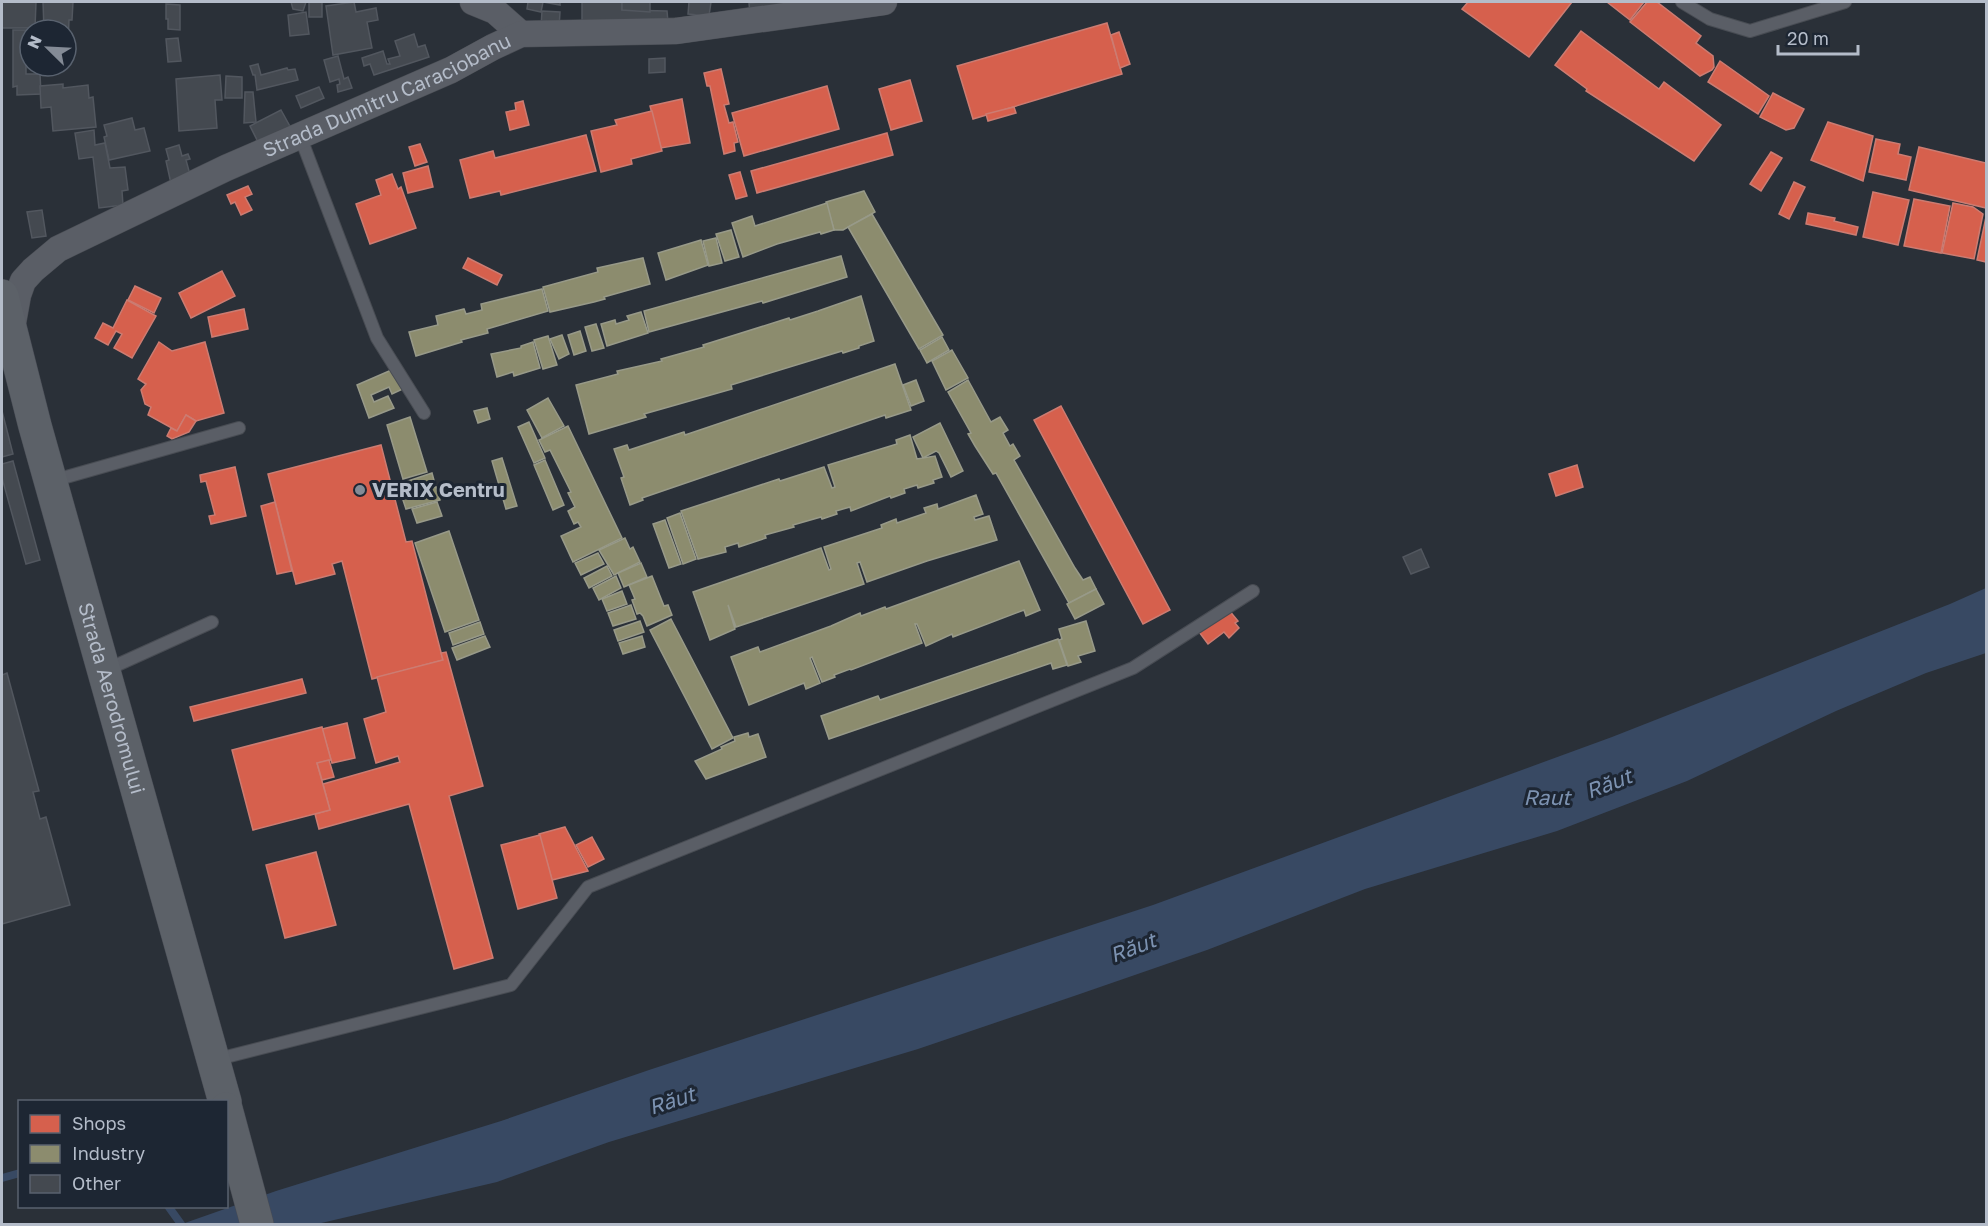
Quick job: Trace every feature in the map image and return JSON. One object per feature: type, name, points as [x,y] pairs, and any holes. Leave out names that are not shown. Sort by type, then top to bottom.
[{"type":"main road","name":"Strada Aerodromului","points":[[2,296],[7,337],[52,481],[225,1100]]},
{"type":"main road","points":[[228,1116],[257,1224]]},
{"type":"street","points":[[473,2],[495,11],[521,34]]},
{"type":"street","name":"Strada Dumitru Caraciobanu","points":[[7,337],[23,281],[58,249],[157,200],[451,70],[521,34],[676,31],[885,2]]},
{"type":"lane","points":[[1682,2],[1710,19],[1750,31],[1845,2]]},
{"type":"lane","points":[[300,136],[377,338],[424,413]]},
{"type":"lane","points":[[52,481],[239,428]]},
{"type":"lane","points":[[213,1060],[511,985],[588,887],[1133,668],[1253,591]]},
{"type":"lane","points":[[105,671],[212,622]]},
{"type":"water","name":"Raut","points":[[1986,588],[1986,653],[1926,673],[1836,711],[1687,781],[1557,831],[1365,889],[1207,950],[918,1049],[609,1142],[497,1182],[317,1224],[182,1224],[276,1191],[501,1121],[649,1070],[1153,905],[1612,737]]},
{"type":"building: Shops","points":[[1468,2],[1572,2],[1529,57],[1462,9]]},
{"type":"building: Shops","points":[[1607,2],[1644,2],[1630,20]]},
{"type":"building: Shops","points":[[1647,2],[1657,2],[1701,36],[1696,43],[1713,56],[1712,70],[1700,76],[1630,22]]},
{"type":"building: Shops","points":[[1107,23],[1122,74],[973,119],[957,66]]},
{"type":"building: Shops","points":[[1581,31],[1659,89],[1664,82],[1721,125],[1694,161],[1586,91],[1587,89],[1555,65]]},
{"type":"building: Shops","points":[[1119,32],[1130,64],[1120,68],[1111,35]]},
{"type":"building: Shops","points":[[1720,61],[1769,96],[1758,114],[1708,82]]},
{"type":"building: Shops","points":[[721,69],[729,104],[724,105],[729,123],[733,122],[738,142],[734,143],[735,151],[724,154],[710,86],[707,86],[704,73]]},
{"type":"building: Shops","points":[[910,80],[922,121],[891,130],[879,89]]},
{"type":"building: Shops","points":[[827,86],[839,129],[744,156],[732,113]]},
{"type":"building: Shops","points":[[1773,93],[1804,109],[1794,128],[1786,130],[1760,117]]},
{"type":"building: Shops","points":[[682,99],[690,143],[661,148],[650,106]]},
{"type":"building: Shops","points":[[523,101],[529,125],[510,130],[506,112],[516,110],[515,103]]},
{"type":"building: Shops","points":[[1014,107],[1016,113],[988,121],[986,114]]},
{"type":"building: Shops","points":[[652,111],[662,151],[631,159],[632,164],[601,172],[591,131],[617,125],[615,120]]},
{"type":"building: Shops","points":[[1828,122],[1873,136],[1863,181],[1811,160]]},
{"type":"building: Shops","points":[[887,133],[893,155],[757,193],[751,171]]},
{"type":"building: Shops","points":[[586,135],[596,171],[501,195],[500,191],[470,198],[460,160],[493,151],[495,158]]},
{"type":"building: Shops","points":[[1876,139],[1900,144],[1898,154],[1911,157],[1906,180],[1869,172]]},
{"type":"building: Shops","points":[[420,144],[427,162],[415,166],[409,147]]},
{"type":"building: Shops","points":[[1919,147],[1986,163],[1986,208],[1909,190]]},
{"type":"building: Shops","points":[[1771,152],[1782,158],[1761,191],[1750,184]]},
{"type":"building: Shops","points":[[428,166],[433,187],[408,193],[403,173]]},
{"type":"building: Shops","points":[[740,172],[747,196],[736,199],[729,175]]},
{"type":"building: Shops","points":[[392,174],[398,189],[401,187],[416,228],[370,244],[356,204],[381,195],[376,180]]},
{"type":"building: Shops","points":[[1794,182],[1805,187],[1789,219],[1779,214]]},
{"type":"building: Shops","points":[[248,186],[252,194],[245,197],[252,210],[241,215],[235,202],[231,204],[227,195]]},
{"type":"building: Shops","points":[[1873,192],[1909,200],[1898,245],[1863,237]]},
{"type":"building: Shops","points":[[1914,199],[1950,206],[1941,253],[1904,246]]},
{"type":"building: Shops","points":[[1953,203],[1973,207],[1983,214],[1974,259],[1942,253]]},
{"type":"building: Shops","points":[[1808,213],[1835,218],[1834,221],[1858,227],[1856,235],[1806,224]]},
{"type":"building: Shops","points":[[1986,217],[1986,262],[1977,260]]},
{"type":"building: Shops","points":[[468,258],[502,275],[497,285],[463,268]]},
{"type":"building: Shops","points":[[222,271],[235,296],[191,318],[179,293]]},
{"type":"building: Shops","points":[[135,286],[161,298],[154,313],[128,300]]},
{"type":"building: Shops","points":[[127,300],[156,316],[132,358],[114,348],[122,334],[116,331],[108,345],[95,338],[103,323],[113,328]]},
{"type":"building: Shops","points":[[244,309],[248,329],[212,337],[208,317]]},
{"type":"building: Shops","points":[[159,342],[172,351],[205,342],[224,413],[196,421],[186,415],[177,431],[148,415],[151,407],[145,404],[141,390],[146,384],[138,379]]},
{"type":"building: Shops","points":[[1061,406],[1170,610],[1143,624],[1034,420]]},
{"type":"building: Shops","points":[[186,415],[196,421],[189,432],[172,439],[167,436],[171,428],[177,431]]},
{"type":"building: Shops","points":[[381,445],[406,542],[412,541],[443,660],[372,679],[342,561],[332,564],[335,574],[296,584],[268,474]]},
{"type":"building: Shops","points":[[1577,465],[1583,487],[1556,496],[1549,474]]},
{"type":"building: Shops","points":[[235,467],[246,516],[211,524],[209,516],[215,515],[206,481],[201,482],[200,475]]},
{"type":"building: Shops","points":[[275,502],[292,571],[277,574],[261,506]]},
{"type":"building: Shops","points":[[1228,609],[1238,621],[1235,623],[1239,628],[1229,638],[1224,632],[1208,644],[1199,632]]},
{"type":"building: Shops","points":[[446,652],[483,786],[449,796],[493,958],[454,969],[409,804],[319,829],[315,814],[330,810],[323,784],[400,762],[398,756],[376,763],[364,719],[386,712],[377,677],[443,660],[441,653]]},
{"type":"building: Shops","points":[[302,679],[306,693],[194,721],[190,707]]},
{"type":"building: Shops","points":[[347,723],[355,758],[332,763],[322,729]]},
{"type":"building: Shops","points":[[322,727],[331,760],[317,763],[330,810],[253,830],[232,750]]},
{"type":"building: Shops","points":[[329,760],[334,777],[322,780],[317,763]]},
{"type":"building: Shops","points":[[565,827],[588,871],[552,880],[539,834]]},
{"type":"building: Shops","points":[[540,835],[557,898],[518,909],[501,845]]},
{"type":"building: Shops","points":[[592,837],[604,859],[588,867],[576,845]]},
{"type":"building: Shops","points":[[316,852],[336,925],[285,938],[266,865]]},
{"type":"building: Industry","points":[[864,191],[875,212],[843,230],[834,230],[826,202]]},
{"type":"building: Industry","points":[[827,203],[834,230],[777,244],[743,257],[732,223],[752,216],[755,226]]},
{"type":"building: Industry","points":[[872,214],[943,335],[919,349],[848,227]]},
{"type":"building: Industry","points":[[731,230],[739,257],[725,261],[716,234]]},
{"type":"building: Industry","points":[[716,238],[722,263],[709,266],[703,241]]},
{"type":"building: Industry","points":[[701,240],[708,265],[666,280],[658,253]]},
{"type":"building: Industry","points":[[841,256],[847,277],[763,303],[762,301],[649,332],[644,311]]},
{"type":"building: Industry","points":[[643,258],[650,284],[604,297],[605,299],[550,312],[543,287],[598,272],[597,268]]},
{"type":"building: Industry","points":[[542,289],[548,311],[487,329],[488,333],[416,356],[409,332],[438,325],[436,316],[464,309],[466,314],[482,310],[481,304]]},
{"type":"building: Industry","points":[[861,296],[874,341],[843,353],[842,351],[731,385],[732,389],[644,414],[646,417],[589,434],[576,385],[618,374],[617,371],[662,361],[661,359],[704,347],[703,345],[789,318],[790,320]]},
{"type":"building: Industry","points":[[641,312],[648,333],[607,346],[601,324],[615,320],[616,324],[629,320],[627,316]]},
{"type":"building: Industry","points":[[596,324],[604,348],[592,351],[585,327]]},
{"type":"building: Industry","points":[[580,331],[586,351],[574,355],[568,335]]},
{"type":"building: Industry","points":[[562,335],[569,354],[559,359],[550,339]]},
{"type":"building: Industry","points":[[548,336],[557,365],[543,369],[534,340]]},
{"type":"building: Industry","points":[[942,337],[949,350],[927,363],[920,350]]},
{"type":"building: Industry","points":[[533,342],[540,368],[514,376],[513,372],[497,377],[491,354],[521,348]]},
{"type":"building: Industry","points":[[952,350],[968,378],[946,390],[932,361]]},
{"type":"building: Industry","points":[[895,364],[911,410],[886,418],[885,415],[642,498],[643,500],[630,505],[621,478],[624,477],[614,449],[627,445],[629,450],[684,432],[685,435]]},
{"type":"building: Industry","points":[[396,368],[405,388],[392,394],[389,387],[371,395],[374,402],[388,396],[394,408],[369,418],[357,385]]},
{"type":"building: Industry","points":[[916,380],[924,401],[911,406],[903,385]]},
{"type":"building: Industry","points":[[968,380],[991,422],[1000,417],[1008,430],[1003,433],[1010,446],[1013,444],[1020,456],[1014,460],[1075,568],[1083,580],[1090,577],[1096,589],[1069,603],[996,473],[993,474],[968,434],[971,433],[948,392]]},
{"type":"building: Industry","points":[[548,398],[564,426],[542,438],[527,410]]},
{"type":"building: Industry","points":[[487,408],[490,419],[478,423],[474,411]]},
{"type":"building: Industry","points":[[410,417],[427,472],[403,479],[387,425]]},
{"type":"building: Industry","points":[[529,422],[545,458],[534,463],[518,427]]},
{"type":"building: Industry","points":[[940,423],[963,471],[951,477],[939,453],[936,451],[923,458],[913,437]]},
{"type":"building: Industry","points":[[568,426],[622,538],[573,562],[561,536],[581,527],[578,522],[574,524],[568,511],[575,507],[568,493],[571,492],[550,450],[545,452],[539,440]]},
{"type":"building: Industry","points":[[910,435],[917,459],[935,456],[942,477],[933,480],[934,483],[904,489],[905,493],[891,498],[890,496],[851,511],[850,507],[836,511],[837,514],[793,525],[794,527],[765,535],[766,538],[739,547],[738,543],[725,547],[726,552],[698,559],[681,511],[824,467],[832,488],[835,487],[828,465],[897,444],[896,440]]},
{"type":"building: Industry","points":[[502,458],[517,506],[506,509],[492,461]]},
{"type":"building: Industry","points":[[545,460],[564,505],[553,510],[534,465]]},
{"type":"building: Industry","points":[[432,473],[435,484],[408,493],[405,482]]},
{"type":"building: Industry","points":[[436,487],[440,500],[406,509],[402,497]]},
{"type":"building: Industry","points":[[976,495],[983,514],[974,517],[975,520],[989,516],[997,540],[867,582],[860,562],[857,563],[864,584],[736,627],[728,605],[735,629],[710,640],[693,592],[821,548],[829,570],[831,569],[824,547],[882,528],[881,525],[896,519],[897,523],[926,513],[924,508],[937,504],[938,509]]},
{"type":"building: Industry","points":[[437,502],[442,516],[417,523],[412,509]]},
{"type":"building: Industry","points":[[680,513],[696,559],[683,564],[667,518]]},
{"type":"building: Industry","points":[[665,520],[681,564],[669,568],[653,524]]},
{"type":"building: Industry","points":[[449,531],[479,620],[445,632],[415,543]]},
{"type":"building: Industry","points":[[625,538],[630,549],[633,547],[640,562],[614,575],[599,550]]},
{"type":"building: Industry","points":[[598,553],[604,564],[581,575],[575,563]]},
{"type":"building: Industry","points":[[1019,561],[1040,610],[1026,616],[1024,610],[953,637],[952,634],[926,646],[915,624],[922,643],[834,675],[835,677],[822,682],[812,657],[810,658],[820,683],[806,689],[804,683],[749,705],[731,657],[758,647],[760,652],[860,613],[861,616],[885,607],[886,609]]},
{"type":"building: Industry","points":[[641,563],[647,577],[624,587],[618,573]]},
{"type":"building: Industry","points":[[607,566],[612,576],[589,588],[584,578]]},
{"type":"building: Industry","points":[[616,576],[621,588],[599,600],[593,588]]},
{"type":"building: Industry","points":[[652,576],[664,606],[668,605],[672,615],[647,626],[643,616],[640,613],[637,614],[632,600],[635,599],[629,585]]},
{"type":"building: Industry","points":[[1096,589],[1104,604],[1075,619],[1067,604]]},
{"type":"building: Industry","points":[[622,591],[627,604],[607,611],[602,599]]},
{"type":"building: Industry","points":[[631,605],[636,619],[613,626],[608,613]]},
{"type":"building: Industry","points":[[671,619],[733,738],[712,749],[650,630]]},
{"type":"building: Industry","points":[[640,621],[644,632],[618,641],[614,630]]},
{"type":"building: Industry","points":[[1086,621],[1095,651],[1078,656],[1081,662],[1068,666],[1059,640],[1062,639],[1059,629]]},
{"type":"building: Industry","points":[[480,622],[484,634],[453,645],[449,633]]},
{"type":"building: Industry","points":[[485,636],[490,647],[457,660],[452,648]]},
{"type":"building: Industry","points":[[642,636],[645,647],[623,654],[619,643]]},
{"type":"building: Industry","points":[[1058,639],[1067,665],[1053,669],[1051,663],[829,739],[821,716],[878,696],[880,700]]},
{"type":"building: Industry","points":[[748,733],[749,737],[758,734],[766,757],[706,779],[695,761],[735,741],[734,737]]},
{"type":"building: Other","points":[[2,2],[36,2],[35,18],[18,18],[18,28],[2,28]]},
{"type":"building: Other","points":[[43,2],[73,2],[72,18],[44,18]]},
{"type":"building: Other","points":[[291,2],[306,2],[303,11],[293,9]]},
{"type":"building: Other","points":[[309,2],[322,2],[322,17],[309,17]]},
{"type":"building: Other","points":[[354,2],[356,12],[376,8],[378,20],[367,22],[372,48],[333,55],[326,6]]},
{"type":"building: Other","points":[[528,2],[543,2],[541,12],[527,9]]},
{"type":"building: Other","points":[[543,2],[560,2],[560,5]]},
{"type":"building: Other","points":[[582,2],[622,2],[622,10],[667,11],[668,22],[582,21]]},
{"type":"building: Other","points":[[622,2],[650,2],[650,12],[622,10]]},
{"type":"building: Other","points":[[689,2],[711,2],[709,16],[688,14]]},
{"type":"building: Other","points":[[815,2],[750,15],[749,3]]},
{"type":"building: Other","points":[[166,4],[180,5],[180,30],[168,29]]},
{"type":"building: Other","points":[[542,11],[560,12],[559,28],[541,27]]},
{"type":"building: Other","points":[[306,12],[309,34],[290,36],[288,15]]},
{"type":"building: Other","points":[[13,30],[18,30],[18,78],[40,78],[41,94],[17,95],[17,86],[13,87]]},
{"type":"building: Other","points":[[414,34],[418,47],[425,45],[429,57],[374,75],[370,64],[364,66],[362,58],[383,51],[387,64],[390,64],[388,59],[400,56],[395,41]]},
{"type":"building: Other","points":[[178,38],[181,61],[168,62],[166,39]]},
{"type":"building: Other","points":[[338,56],[344,79],[348,77],[352,88],[338,92],[339,79],[330,82],[324,60]]},
{"type":"building: Other","points":[[665,58],[665,72],[649,73],[649,59]]},
{"type":"building: Other","points":[[258,64],[261,75],[287,68],[288,70],[295,69],[298,80],[257,90],[255,75],[250,66]]},
{"type":"building: Other","points":[[220,75],[222,100],[215,100],[217,128],[179,131],[176,79]]},
{"type":"building: Other","points":[[226,76],[242,77],[242,98],[225,98]]},
{"type":"building: Other","points":[[63,84],[63,88],[88,85],[89,98],[93,97],[96,127],[53,131],[51,107],[41,108],[40,86]]},
{"type":"building: Other","points":[[319,87],[324,98],[301,108],[296,96]]},
{"type":"building: Other","points":[[245,92],[253,92],[256,122],[244,123]]},
{"type":"building: Other","points":[[281,110],[292,130],[260,146],[250,126]]},
{"type":"building: Other","points":[[132,118],[135,130],[144,128],[150,151],[109,160],[104,125]]},
{"type":"building: Other","points":[[94,130],[95,145],[105,143],[110,168],[125,167],[128,190],[122,191],[123,205],[99,208],[93,157],[79,159],[75,133]]},
{"type":"building: Other","points":[[179,145],[182,156],[188,154],[190,159],[186,160],[192,182],[172,188],[166,161],[169,160],[166,149]]},
{"type":"building: Other","points":[[42,210],[46,236],[32,238],[27,212]]},
{"type":"building: Other","points":[[2,411],[13,454],[2,457]]},
{"type":"building: Other","points":[[13,461],[40,560],[26,564],[2,478],[2,464]]},
{"type":"building: Other","points":[[1421,549],[1429,567],[1411,574],[1403,557]]},
{"type":"building: Other","points":[[7,673],[39,791],[33,792],[40,819],[46,817],[70,905],[2,924],[2,675]]},
{"type":"waterway","points":[[2,1178],[18,1174]]},
{"type":"waterway","points":[[169,1208],[181,1224]]},
{"type":"place","name":"VERIX Centru","points":[[360,490]]},
{"type":"water label","name":"Răut","points":[[1609,784]]},
{"type":"water label","name":"Răut","points":[[1133,948]]},
{"type":"water label","name":"Răut","points":[[672,1101]]}]
